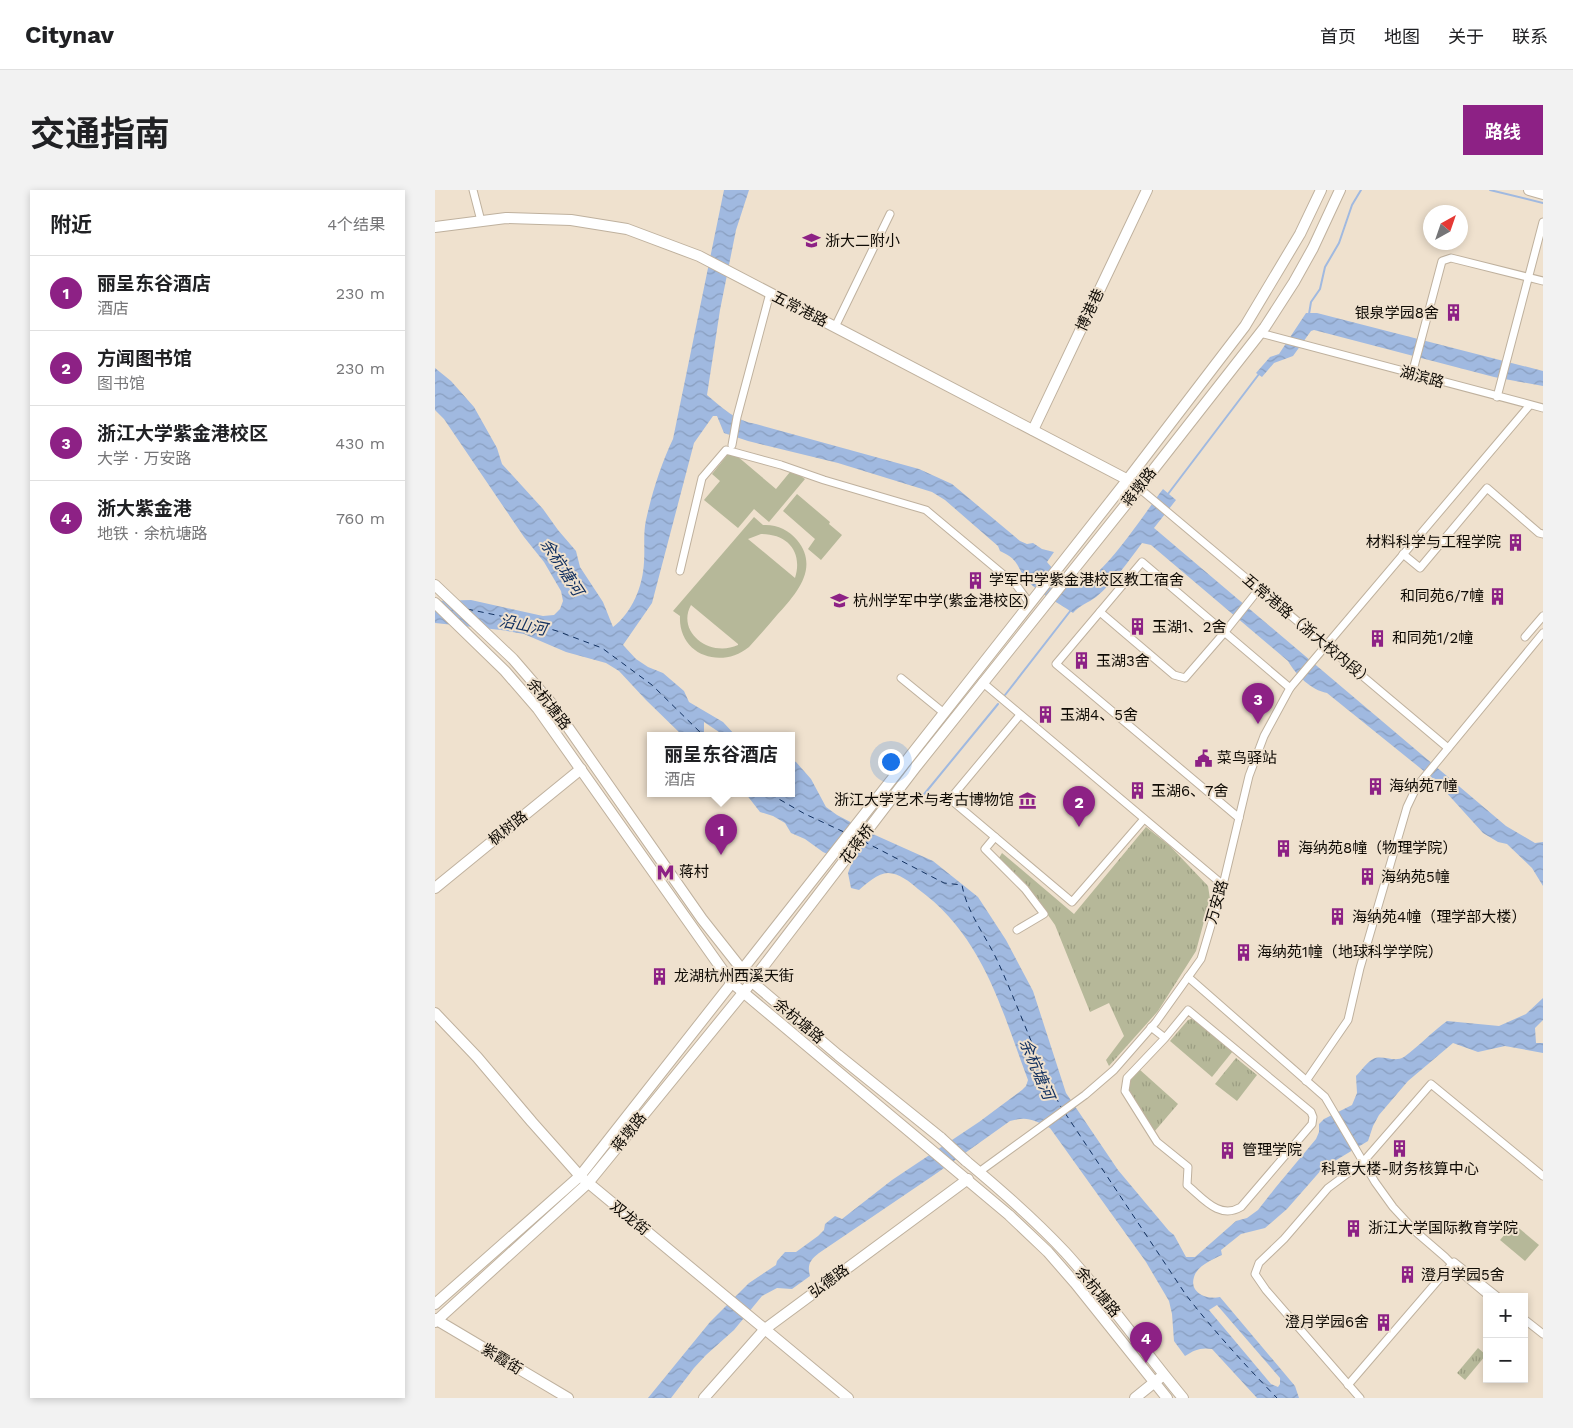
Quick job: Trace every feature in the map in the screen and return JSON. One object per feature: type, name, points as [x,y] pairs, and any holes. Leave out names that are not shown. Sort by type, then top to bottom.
[{"type":"main road","name":"博港巷","points":[[1033,430],[1147,190]]},
{"type":"main road","name":"蒋墩路","points":[[911,764],[945,713],[1245,326],[1300,234],[1321,190]]},
{"type":"main road","name":"蒋墩路","points":[[911,764],[1045,605],[1260,333],[1303,265],[1340,190]]},
{"type":"main road","points":[[1529,190],[1543,194]]},
{"type":"main road","name":"五常港路","points":[[435,227],[506,218],[571,220],[627,228],[699,256],[1128,479],[1139,488]]},
{"type":"main road","name":"余杭塘路","points":[[437,587],[513,659],[551,703],[676,882],[751,981],[838,1055],[941,1138],[1029,1216],[1065,1253],[1137,1339],[1183,1398]]},
{"type":"main road","name":"余杭塘路","points":[[435,603],[505,671],[538,709],[731,982],[968,1179],[1048,1252],[1167,1398]]},
{"type":"main road","name":"花蒋桥","points":[[789,910],[911,764]]},
{"type":"main road","name":"花蒋桥","points":[[799,920],[911,764]]},
{"type":"main road","name":"枫树路","points":[[435,888],[581,769]]},
{"type":"main road","name":"蒋墩路","points":[[435,1304],[580,1176],[789,910]]},
{"type":"main road","name":"蒋墩路","points":[[435,1320],[588,1183],[743,993],[799,920]]},
{"type":"main road","name":"双龙街","points":[[435,1013],[477,1057],[580,1176],[848,1398]]},
{"type":"main road","name":"弘德路","points":[[704,1398],[765,1329],[968,1179]]},
{"type":"main road","name":"紫霞街","points":[[435,1320],[568,1398]]},
{"type":"main road","points":[[1135,1398],[1164,1375]]},
{"type":"street","points":[[473,190],[481,221]]},
{"type":"street","points":[[835,327],[890,214]]},
{"type":"street","points":[[1498,394],[1543,222]]},
{"type":"street","points":[[1412,372],[1442,261],[1451,258],[1543,281]]},
{"type":"street","points":[[732,442],[770,293]]},
{"type":"street","name":"湖滨路","points":[[1260,333],[1498,394],[1529,406],[1542,408]]},
{"type":"street","name":"万安路","points":[[979,1172],[1085,1095],[1114,1070],[1151,1028],[1201,959],[1223,885],[1249,776],[1263,736],[1290,688],[1529,406]]},
{"type":"street","points":[[680,570],[702,478],[726,450],[926,510],[1017,586],[1032,601]]},
{"type":"street","name":"五常港路（浙大校内段）","points":[[1139,488],[1448,748]]},
{"type":"street","points":[[1403,554],[1420,568],[1487,488],[1539,533],[1543,534]]},
{"type":"street","points":[[1239,818],[1056,664],[1142,562],[1290,688]]},
{"type":"street","points":[[1100,612],[1174,675],[1185,678],[1259,589]]},
{"type":"street","points":[[1525,637],[1543,616]]},
{"type":"street","points":[[1306,1081],[1348,1020],[1360,968],[1407,807],[1421,779],[1543,633]]},
{"type":"street","points":[[901,678],[945,713]]},
{"type":"street","points":[[982,682],[1223,885]]},
{"type":"street","points":[[1020,715],[951,798],[1072,902],[1144,819]]},
{"type":"street","points":[[995,837],[985,849],[1025,889],[1044,914],[1017,930]]},
{"type":"street","points":[[1188,977],[1325,1097],[1363,1162],[1393,1207],[1416,1232],[1485,1293]]},
{"type":"street","points":[[1188,1010],[1311,1112],[1312,1124],[1241,1207],[1233,1212],[1224,1212],[1212,1206],[1187,1185],[1188,1168],[1157,1142],[1125,1091],[1127,1078],[1165,1038],[1188,1010]]},
{"type":"street","points":[[1151,1028],[1165,1038]]},
{"type":"street","points":[[1361,1398],[1348,1386],[1265,1290],[1255,1274],[1259,1263],[1284,1239],[1328,1188],[1363,1162],[1431,1084],[1543,1176]]},
{"type":"street","points":[[1445,1257],[1462,1267],[1493,1293]]},
{"type":"street","points":[[1348,1386],[1452,1264]]},
{"type":"street","points":[[1528,1322],[1543,1334]]},
{"type":"street","points":[[1528,1328],[1543,1340]]},
{"type":"green space","points":[[728,454],[737,456],[776,489],[790,472],[798,474],[805,479],[769,522],[754,509],[738,528],[704,500],[720,481],[712,474]]},
{"type":"green space","points":[[797,494],[830,522],[829,524],[842,535],[821,560],[808,549],[815,539],[783,511]]},
{"type":"green space","points":[[754,517],[763,525],[777,527],[794,536],[804,550],[806,570],[798,589],[749,647],[738,654],[714,658],[703,655],[686,641],[681,629],[680,616],[673,611]],"holes":[[[761,534],[779,537],[791,546],[797,560],[795,578],[748,539]],[[691,605],[738,644],[738,645],[717,648],[698,640],[688,624]]]},
{"type":"green space","points":[[1146,827],[1170,846],[1208,886],[1210,899],[1196,951],[1158,1011],[1109,1066],[1106,1060],[1124,1036],[1109,1003],[1090,1012],[1055,925],[1026,884],[999,858],[1002,853],[1074,914]]},
{"type":"green space","points":[[1191,1019],[1198,1021],[1233,1051],[1212,1077],[1170,1041]]},
{"type":"green space","points":[[1236,1058],[1257,1075],[1237,1101],[1215,1084]]},
{"type":"green space","points":[[1139,1069],[1178,1104],[1154,1132],[1128,1092],[1129,1081]]},
{"type":"green space","points":[[1514,1224],[1539,1245],[1525,1261],[1500,1240]]},
{"type":"green space","points":[[1478,1348],[1483,1352],[1483,1359],[1465,1380],[1457,1373]]},
{"type":"water","points":[[724,190],[749,190],[736,230],[720,310],[707,395],[742,420],[919,469],[952,484],[1020,541],[1027,544],[1033,543],[1042,549],[1054,552],[1047,562],[1062,577],[1080,586],[1114,555],[1163,489],[1176,500],[1154,528],[1506,826],[1535,843],[1543,842],[1543,886],[1532,868],[1507,844],[1498,842],[1483,833],[1435,780],[1327,693],[1315,689],[1304,681],[1288,661],[1151,545],[1142,543],[1109,585],[1073,613],[1032,585],[1011,558],[1000,551],[998,546],[945,500],[932,492],[838,463],[748,441],[724,433],[717,416],[713,416],[694,443],[652,603],[623,645],[636,659],[648,667],[663,673],[684,691],[689,702],[723,722],[732,732],[719,732],[704,722],[704,732],[679,732],[619,671],[606,663],[566,652],[524,634],[435,623],[435,601],[471,600],[543,616],[554,615],[560,609],[563,601],[561,591],[544,562],[524,537],[444,419],[435,410],[435,368],[451,381],[474,407],[497,448],[502,464],[543,509],[576,551],[580,567],[603,602],[613,627],[631,607],[639,589],[643,571],[648,510],[661,468],[673,439]]},
{"type":"water","points":[[1306,313],[1317,313],[1543,371],[1543,386],[1494,377],[1314,330],[1311,331],[1293,356],[1274,363],[1262,377],[1256,373],[1270,357],[1279,354]]},
{"type":"water","name":"余杭塘河","points":[[795,762],[811,779],[826,807],[875,835],[933,861],[978,897],[1006,940],[1033,991],[1066,1093],[1118,1170],[1174,1235],[1186,1257],[1195,1257],[1236,1221],[1247,1218],[1258,1210],[1316,1139],[1319,1132],[1319,1124],[1324,1119],[1352,1105],[1357,1093],[1356,1076],[1373,1059],[1380,1057],[1400,1059],[1404,1057],[1447,1021],[1499,1026],[1526,1014],[1543,998],[1543,1020],[1535,1028],[1536,1043],[1543,1043],[1543,1053],[1505,1046],[1478,1052],[1453,1043],[1408,1081],[1379,1115],[1368,1141],[1323,1168],[1287,1209],[1265,1228],[1241,1234],[1221,1250],[1222,1255],[1198,1269],[1193,1283],[1197,1291],[1205,1296],[1220,1297],[1295,1386],[1299,1398],[1257,1398],[1212,1349],[1204,1348],[1185,1356],[1174,1341],[1169,1301],[1146,1262],[1050,1128],[1035,1121],[1021,1119],[1010,1121],[819,1253],[810,1263],[810,1276],[792,1289],[777,1288],[762,1296],[734,1330],[694,1368],[671,1398],[648,1398],[710,1322],[749,1283],[776,1265],[785,1252],[796,1252],[818,1236],[824,1230],[825,1224],[835,1216],[842,1219],[892,1180],[979,1122],[1022,1090],[1028,1080],[1009,1026],[987,975],[959,929],[940,908],[908,881],[892,873],[884,873],[872,879],[859,890],[851,888],[848,873],[851,865],[823,852],[805,839],[791,833],[785,823],[773,816],[760,812],[748,797],[795,797]],"holes":[[[1217,1305],[1280,1378],[1278,1387],[1271,1384],[1209,1310]]]},
{"type":"waterway","points":[[1309,314],[1311,302],[1320,289],[1325,267],[1339,243],[1352,205],[1361,190]]},
{"type":"waterway","points":[[1490,190],[1543,203]]},
{"type":"waterway","points":[[1168,494],[1259,374]]},
{"type":"waterway","points":[[1005,695],[1071,610]]},
{"type":"waterway","points":[[921,798],[998,704]]},
{"type":"ferry route","points":[[467,609],[520,620],[557,631],[602,648],[652,685],[700,732]]},
{"type":"ferry route","points":[[775,797],[805,814],[844,832]]},
{"type":"ferry route","points":[[863,841],[944,883],[962,885],[968,905],[998,962],[1045,1074],[1061,1107]]},
{"type":"ferry route","points":[[1065,1113],[1186,1295],[1230,1348],[1277,1398]]},
{"type":"place","name":"浙大二附小","points":[[811,241]]},
{"type":"place","name":"银泉学园8舍","points":[[1453,313]]},
{"type":"place","name":"材料科学与工程学院","points":[[1515,542]]},
{"type":"place","name":"学军中学紫金港校区教工宿舍","points":[[975,580]]},
{"type":"place","name":"和同苑6/7幢","points":[[1498,596]]},
{"type":"place","name":"杭州学军中学(紫金港校区)","points":[[839,601]]},
{"type":"place","name":"玉湖1、2舍","points":[[1138,627]]},
{"type":"place","name":"和同苑1/2幢","points":[[1378,638]]},
{"type":"place","name":"玉湖3舍","points":[[1082,661]]},
{"type":"place","name":"玉湖4、5舍","points":[[1046,715]]},
{"type":"place","name":"浙江大学紫金港校区","points":[[1258,724]]},
{"type":"place","name":"菜鸟驿站","points":[[1203,758]]},
{"type":"place","name":"海纳苑7幢","points":[[1375,786]]},
{"type":"place","name":"玉湖6、7舍","points":[[1137,791]]},
{"type":"place","name":"浙江大学艺术与考古博物馆","points":[[1028,800]]},
{"type":"place","name":"方闻图书馆","points":[[1079,827]]},
{"type":"place","name":"海纳苑8幢（物理学院）","points":[[1284,848]]},
{"type":"place","name":"丽呈东谷酒店","points":[[721,855]]},
{"type":"place","name":"蒋村","points":[[665,872]]},
{"type":"place","name":"海纳苑5幢","points":[[1367,877]]},
{"type":"place","name":"海纳苑4幢（理学部大楼）","points":[[1338,917]]},
{"type":"place","name":"海纳苑1幢（地球科学学院）","points":[[1243,952]]},
{"type":"place","name":"龙湖杭州西溪天街","points":[[660,976]]},
{"type":"place","name":"科意大楼-财务核算中心","points":[[1400,1148]]},
{"type":"place","name":"管理学院","points":[[1228,1150]]},
{"type":"place","name":"浙江大学国际教育学院","points":[[1354,1228]]},
{"type":"place","name":"澄月学园5舍","points":[[1407,1275]]},
{"type":"place","name":"澄月学园6舍","points":[[1383,1322]]},
{"type":"place","name":"浙大紫金港","points":[[1146,1363]]},
{"type":"water label","name":"沿山河","points":[[523,625]]}]
